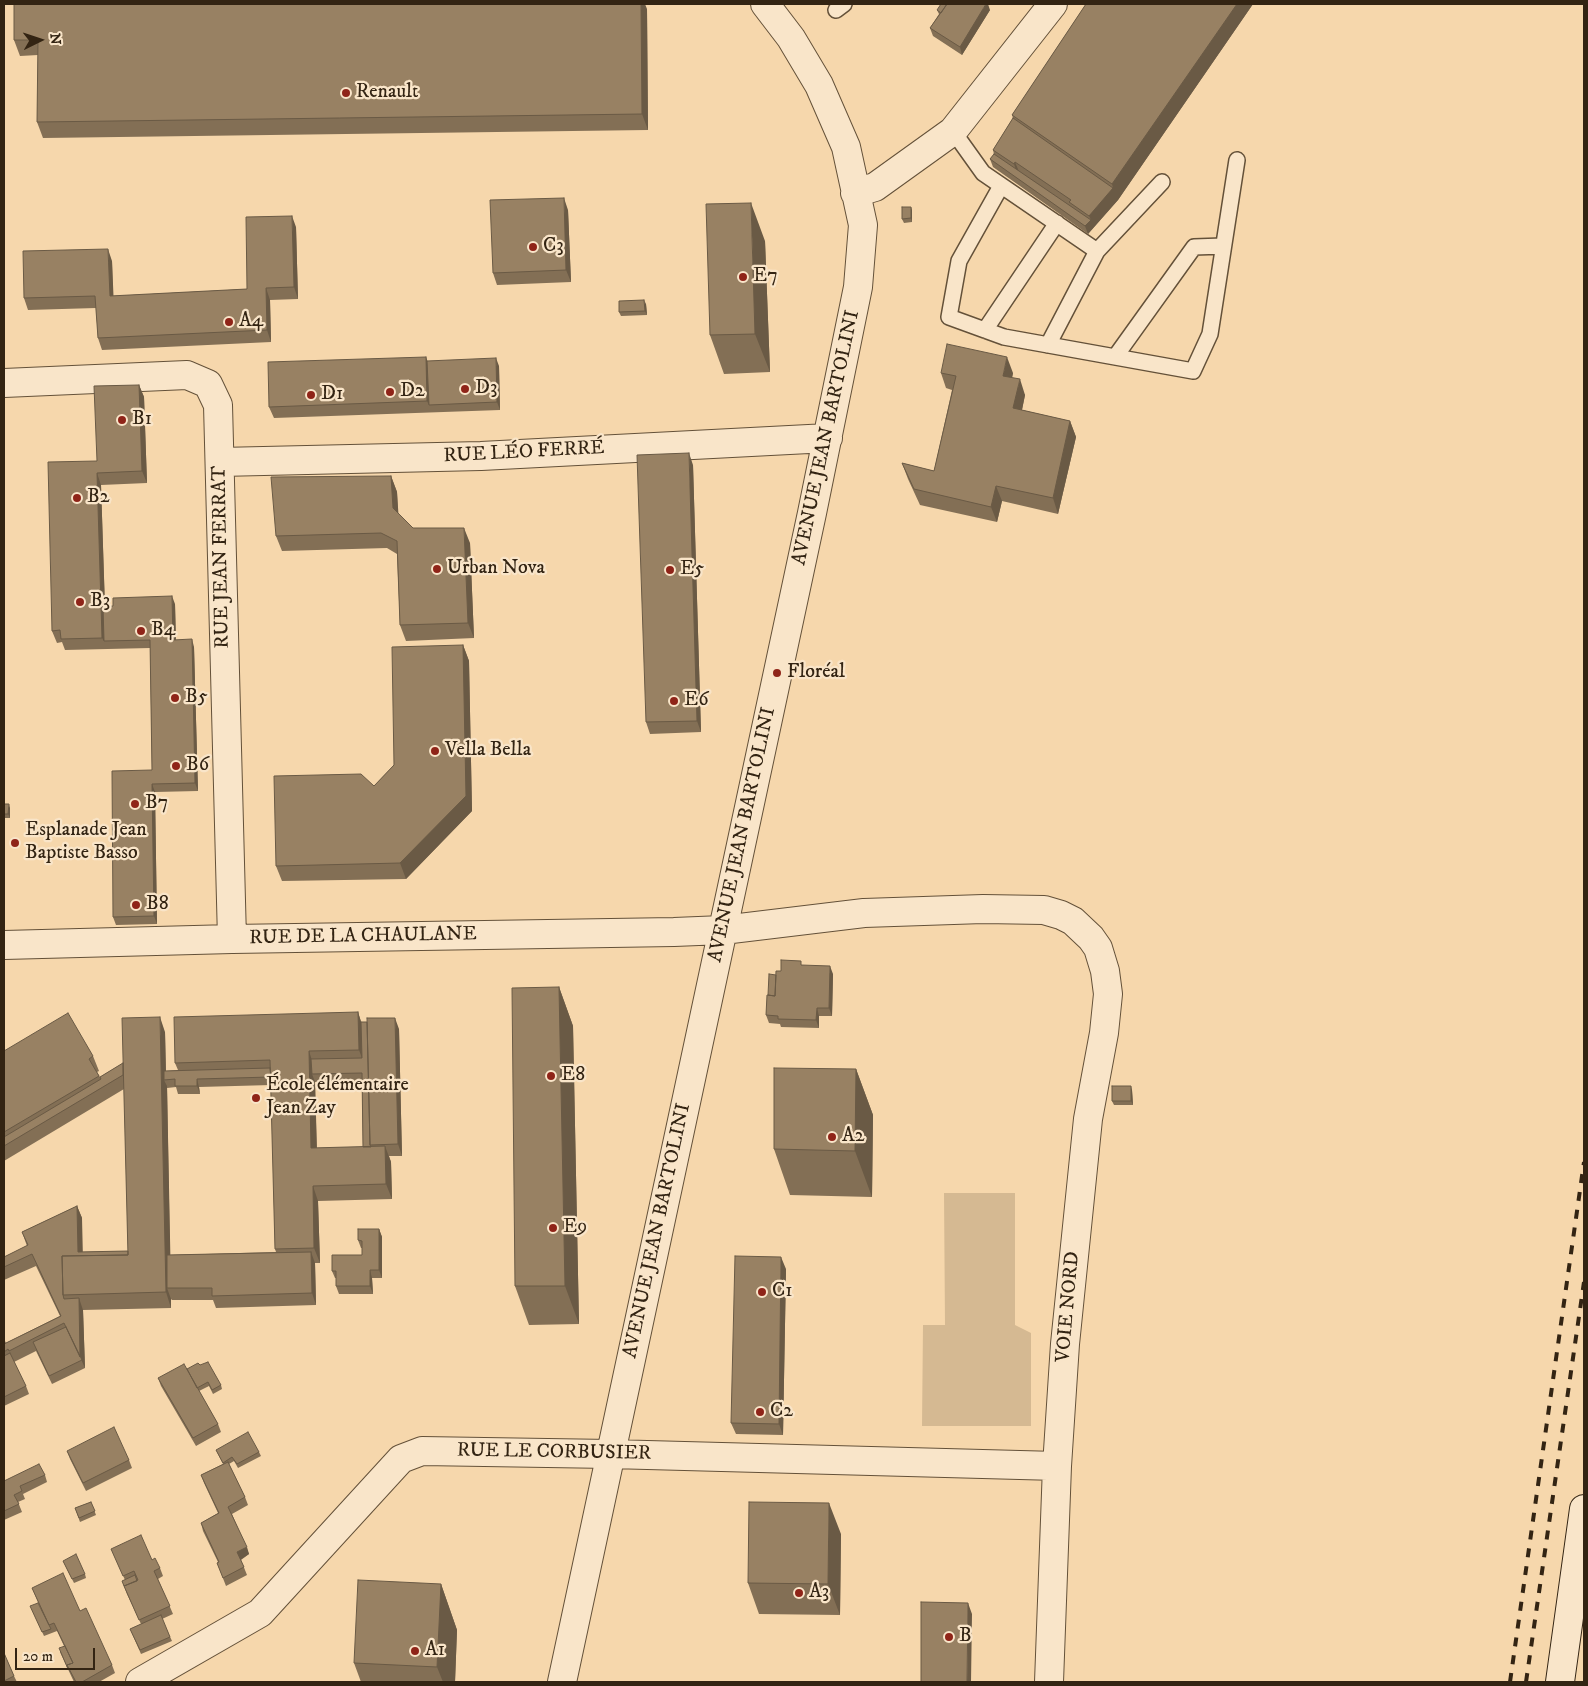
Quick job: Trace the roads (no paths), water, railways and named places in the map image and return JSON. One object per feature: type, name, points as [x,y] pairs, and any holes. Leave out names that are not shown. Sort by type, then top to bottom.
[{"type":"street","name":"AVENUE JEAN BARTOLINI","points":[[562,1682],[828,438],[858,287],[863,226],[846,147],[819,85],[791,38],[765,4]]},
{"type":"street","points":[[856,193],[876,187],[953,131],[1053,4]]},
{"type":"street","name":"RUE JEAN FERRAT","points":[[4,383],[187,375],[208,384],[218,405],[232,939]]},
{"type":"street","name":"RUE LÉO FERRÉ","points":[[220,462],[481,456],[828,438]]},
{"type":"street","name":"RUE DE LA CHAULANE","points":[[4,945],[723,930],[864,913],[1015,909],[1044,910],[1061,915],[1073,921],[1091,938]]},
{"type":"street","name":"VOIE NORD","points":[[1049,1682],[1057,1466],[1065,1344],[1088,1119],[1104,1033],[1108,994],[1102,961],[1098,948],[1091,938]]},
{"type":"street","name":"RUE LE CORBUSIER","points":[[140,1682],[260,1613],[402,1459],[422,1451],[1057,1466]]},
{"type":"street","points":[[1560,1682],[1579,1580],[1584,1509]]},
{"type":"lane","points":[[953,131],[983,173],[1097,251]]},
{"type":"lane","points":[[1001,186],[959,261],[949,317],[1004,337],[1192,371],[1210,334],[1237,160]]},
{"type":"lane","points":[[1048,345],[1097,251],[1162,182]]},
{"type":"lane","points":[[985,330],[1057,223]]},
{"type":"lane","points":[[1115,357],[1194,247],[1223,246]]},
{"type":"railway","points":[[1510,1682],[1584,1162]]},
{"type":"railway","points":[[1526,1682],[1584,1282]]},
{"type":"place","name":"Renault","points":[[346,93]]},
{"type":"place","name":"C3","points":[[533,247]]},
{"type":"place","name":"E7","points":[[743,277]]},
{"type":"place","name":"A4","points":[[229,322]]},
{"type":"place","name":"D3","points":[[465,389]]},
{"type":"place","name":"D2","points":[[390,392]]},
{"type":"place","name":"D1","points":[[311,395]]},
{"type":"place","name":"B1","points":[[122,420]]},
{"type":"place","name":"B2","points":[[77,498]]},
{"type":"place","name":"Urban Nova","points":[[437,569]]},
{"type":"place","name":"E5","points":[[670,570]]},
{"type":"place","name":"B3","points":[[80,602]]},
{"type":"place","name":"B4","points":[[141,631]]},
{"type":"place","name":"Floréal","points":[[777,673]]},
{"type":"place","name":"B5","points":[[175,698]]},
{"type":"place","name":"E6","points":[[674,701]]},
{"type":"place","name":"Vella Bella","points":[[435,751]]},
{"type":"place","name":"B6","points":[[176,766]]},
{"type":"place","name":"B7","points":[[135,804]]},
{"type":"place","name":"Esplanade Jean Baptiste Basso","points":[[15,843]]},
{"type":"place","name":"B8","points":[[136,905]]},
{"type":"place","name":"E8","points":[[551,1076]]},
{"type":"place","name":"École élémentaire Jean Zay","points":[[256,1098]]},
{"type":"place","name":"A2","points":[[832,1137]]},
{"type":"place","name":"E9","points":[[553,1228]]},
{"type":"place","name":"C1","points":[[762,1292]]},
{"type":"place","name":"C2","points":[[760,1412]]},
{"type":"place","name":"A3","points":[[799,1593]]},
{"type":"place","name":"B","points":[[949,1637]]},
{"type":"place","name":"A1","points":[[415,1651]]}]
